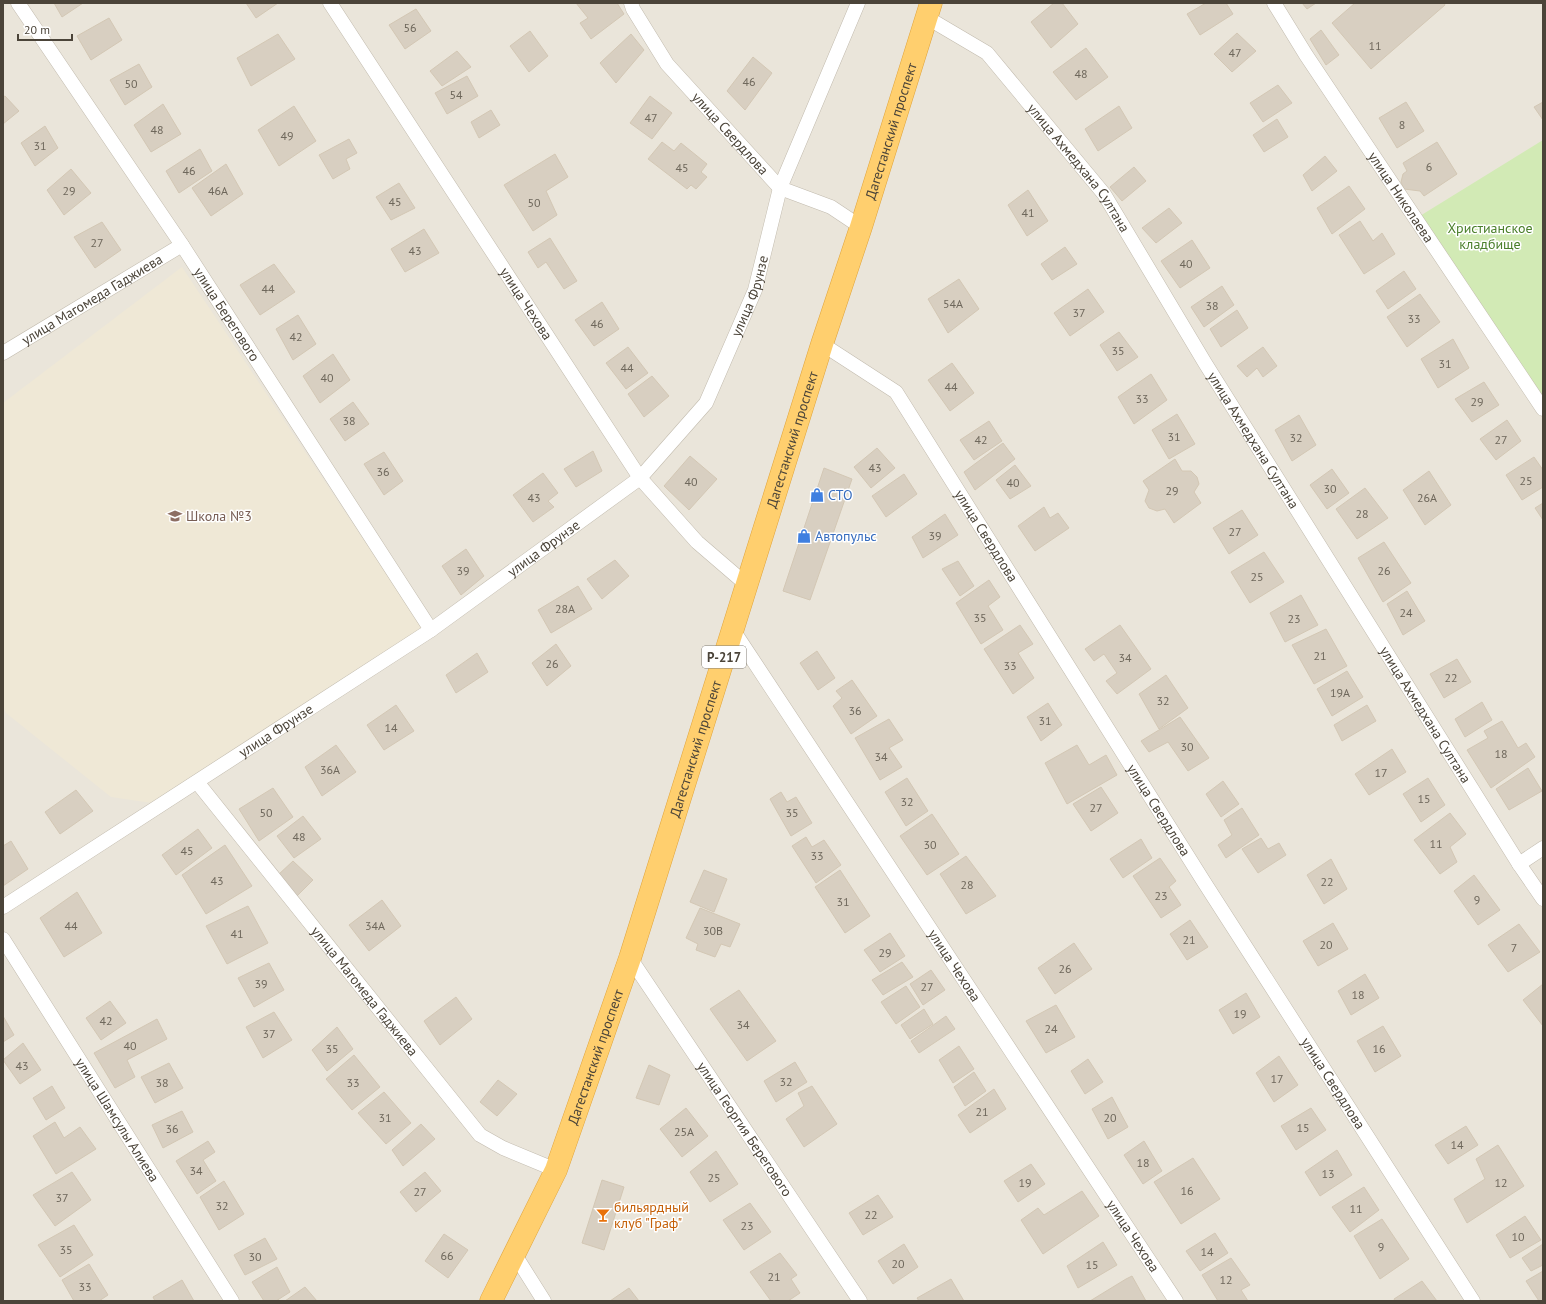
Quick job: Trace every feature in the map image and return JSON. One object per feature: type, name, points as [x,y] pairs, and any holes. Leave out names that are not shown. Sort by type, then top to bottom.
[{"type":"highway","name":"Дагестанский проспект","points":[[491,1301],[556,1170],[630,958],[928,10]]},
{"type":"street","name":"улица Берегового","points":[[18,3],[182,245],[431,630]]},
{"type":"street","name":"улица Чехова","points":[[330,3],[640,478],[697,542],[747,585]]},
{"type":"street","name":"улица Свердлова","points":[[631,3],[633,9],[667,64],[780,188],[831,207],[861,227]]},
{"type":"street","name":"улица Фрунзе","points":[[3,907],[431,630],[640,478],[706,403],[755,290],[780,188],[858,3]]},
{"type":"street","name":"улица Николаева","points":[[1274,3],[1306,55],[1543,410]]},
{"type":"street","name":"улица Ахмедхана Султана","points":[[928,10],[987,53],[1104,194],[1205,363],[1519,864],[1543,899]]},
{"type":"street","name":"улица Магомеда Гаджиева","points":[[3,353],[182,245]]},
{"type":"street","name":"улица Свердлова","points":[[822,344],[896,392],[1200,875],[1473,1301]]},
{"type":"street","name":"улица Чехова","points":[[733,630],[1176,1301]]},
{"type":"street","name":"улица Магомеда Гаджиева","points":[[197,782],[480,1135],[503,1148],[556,1170]]},
{"type":"street","points":[[1519,864],[1543,848]]},
{"type":"street","name":"улица Шамсулы Алиева","points":[[3,939],[232,1301]]},
{"type":"street","name":"улица Георгия Берегового","points":[[630,958],[860,1301]]},
{"type":"street","points":[[515,1255],[544,1301]]},
{"type":"shaded area","points":[[3,3],[1543,3],[1543,1301],[3,1301]]},
{"type":"shaded area","name":"Школа №3","points":[[182,267],[423,629],[173,806],[111,797],[6,713],[3,706],[3,403]]},
{"type":"green space","name":"Христианское кладбище","points":[[1543,140],[1543,409],[1415,219]]},
{"type":"building","points":[[54,3],[83,3],[62,17]]},
{"type":"building","points":[[246,3],[278,3],[256,18]]},
{"type":"building","points":[[576,3],[617,3],[624,14],[591,39],[580,23],[588,18]]},
{"type":"building","points":[[1054,3],[1062,3],[1078,24],[1051,48],[1031,22]]},
{"type":"building","points":[[1206,3],[1226,3],[1233,14],[1200,35],[1187,14]]},
{"type":"building","points":[[1302,3],[1316,3],[1307,9]]},
{"type":"building","points":[[1355,3],[1444,3],[1445,5],[1371,69],[1332,23]]},
{"type":"building","points":[[416,9],[431,31],[405,49],[389,25]]},
{"type":"building","points":[[109,18],[122,40],[91,60],[77,36]]},
{"type":"building","points":[[1321,30],[1339,55],[1326,65],[1310,39]]},
{"type":"building","points":[[530,31],[548,56],[529,72],[510,46]]},
{"type":"building","points":[[1237,33],[1256,51],[1232,72],[1214,54]]},
{"type":"building","points":[[278,34],[295,59],[251,86],[237,58]]},
{"type":"building","points":[[631,34],[644,50],[616,83],[600,63]]},
{"type":"building","points":[[1086,48],[1108,77],[1076,100],[1053,72]]},
{"type":"building","points":[[457,51],[471,67],[442,86],[430,71]]},
{"type":"building","points":[[753,57],[772,73],[745,110],[727,91]]},
{"type":"building","points":[[139,64],[152,87],[125,105],[110,80]]},
{"type":"building","points":[[467,76],[478,96],[447,114],[435,93]]},
{"type":"building","points":[[1278,85],[1292,103],[1263,122],[1250,103]]},
{"type":"building","points":[[5,96],[19,111],[3,124],[3,97]]},
{"type":"building","points":[[650,96],[672,113],[652,139],[630,123]]},
{"type":"building","points":[[1406,102],[1424,131],[1397,148],[1379,118]]},
{"type":"building","points":[[1543,102],[1543,120],[1534,107]]},
{"type":"building","points":[[163,104],[181,134],[151,152],[134,125]]},
{"type":"building","points":[[294,106],[316,141],[279,166],[258,130]]},
{"type":"building","points":[[1119,106],[1132,128],[1098,151],[1085,129]]},
{"type":"building","points":[[491,110],[500,125],[479,138],[471,122]]},
{"type":"building","points":[[1277,119],[1288,137],[1264,152],[1253,135]]},
{"type":"building","points":[[45,126],[58,148],[35,166],[21,143]]},
{"type":"building","points":[[349,139],[357,153],[346,159],[350,169],[333,179],[319,155]]},
{"type":"building","points":[[662,142],[674,151],[681,143],[707,164],[701,172],[707,177],[696,189],[691,185],[687,189],[648,159]]},
{"type":"building","points":[[1437,142],[1457,174],[1424,196],[1420,191],[1404,189],[1401,182],[1403,174],[1407,171],[1403,163]]},
{"type":"building","points":[[200,149],[212,171],[179,193],[166,171]]},
{"type":"building","points":[[555,154],[568,177],[546,191],[557,215],[533,231],[504,185]]},
{"type":"building","points":[[1325,156],[1337,171],[1312,191],[1303,175]]},
{"type":"building","points":[[226,164],[243,194],[211,216],[192,188]]},
{"type":"building","points":[[1134,167],[1146,181],[1122,201],[1110,187]]},
{"type":"building","points":[[71,169],[91,193],[64,215],[47,190]]},
{"type":"building","points":[[399,183],[415,208],[391,220],[376,197]]},
{"type":"building","points":[[1349,186],[1365,209],[1332,234],[1317,208]]},
{"type":"building","points":[[1028,190],[1048,221],[1027,236],[1008,205]]},
{"type":"building","points":[[1169,208],[1182,223],[1156,243],[1142,228]]},
{"type":"building","points":[[1360,221],[1373,241],[1382,233],[1395,254],[1364,274],[1339,235]]},
{"type":"building","points":[[102,222],[121,250],[95,268],[74,237]]},
{"type":"building","points":[[424,229],[439,253],[405,272],[391,249]]},
{"type":"building","points":[[550,238],[577,281],[564,289],[546,262],[538,268],[528,252]]},
{"type":"building","points":[[1192,240],[1210,268],[1180,288],[1161,261]]},
{"type":"building","points":[[1065,247],[1077,264],[1052,280],[1041,264]]},
{"type":"building","points":[[274,264],[295,292],[260,315],[240,285]]},
{"type":"building","points":[[1404,271],[1416,289],[1388,309],[1376,291]]},
{"type":"building","points":[[959,279],[979,309],[948,333],[928,299]]},
{"type":"building","points":[[1222,286],[1234,305],[1204,327],[1191,307]]},
{"type":"building","points":[[1088,289],[1104,312],[1070,336],[1054,313]]},
{"type":"building","points":[[1420,294],[1440,322],[1407,347],[1387,317]]},
{"type":"building","points":[[602,302],[619,329],[594,346],[575,320]]},
{"type":"building","points":[[1237,310],[1248,328],[1221,347],[1210,329]]},
{"type":"building","points":[[298,315],[316,344],[293,360],[276,329]]},
{"type":"building","points":[[1119,332],[1138,357],[1117,371],[1100,345]]},
{"type":"building","points":[[1453,339],[1469,368],[1438,388],[1421,359]]},
{"type":"building","points":[[628,347],[648,373],[626,389],[606,363]]},
{"type":"building","points":[[1263,347],[1277,366],[1263,377],[1257,368],[1247,377],[1237,366]]},
{"type":"building","points":[[333,354],[350,380],[320,403],[303,376]]},
{"type":"building","points":[[952,363],[974,393],[950,411],[928,380]]},
{"type":"building","points":[[1151,374],[1167,400],[1134,424],[1118,397]]},
{"type":"building","points":[[652,376],[669,396],[644,417],[628,394]]},
{"type":"building","points":[[1484,382],[1499,405],[1472,422],[1455,399]]},
{"type":"building","points":[[353,402],[369,424],[345,441],[330,419]]},
{"type":"building","points":[[1177,414],[1195,444],[1169,459],[1152,430]]},
{"type":"building","points":[[1299,415],[1316,445],[1292,461],[1275,430]]},
{"type":"building","points":[[1507,420],[1521,441],[1496,460],[1480,439]]},
{"type":"building","points":[[989,421],[1002,441],[974,460],[960,440]]},
{"type":"building","points":[[1003,443],[1015,459],[975,490],[964,472]]},
{"type":"building","points":[[877,448],[895,468],[871,488],[854,467]]},
{"type":"building","points":[[593,451],[602,471],[576,487],[564,469]]},
{"type":"building","points":[[384,452],[403,481],[384,495],[364,464]]},
{"type":"building","points":[[690,456],[717,479],[689,510],[664,486]]},
{"type":"building","points":[[1534,457],[1543,470],[1543,487],[1522,500],[1506,475]]},
{"type":"building","points":[[1175,459],[1182,471],[1191,471],[1197,477],[1199,484],[1194,492],[1201,503],[1174,523],[1165,509],[1157,511],[1149,508],[1145,501],[1149,490],[1143,481]]},
{"type":"building","points":[[1015,465],[1031,486],[1010,499],[996,480]]},
{"type":"building","points":[[824,468],[852,479],[810,600],[783,591]]},
{"type":"building","points":[[1332,469],[1349,493],[1327,509],[1310,485]]},
{"type":"building","points":[[1429,471],[1451,505],[1425,525],[1403,490]]},
{"type":"building","points":[[543,473],[558,493],[548,501],[554,507],[533,522],[513,495]]},
{"type":"building","points":[[904,474],[917,494],[886,517],[872,496]]},
{"type":"building","points":[[1365,488],[1388,518],[1357,539],[1336,509]]},
{"type":"building","points":[[1543,503],[1543,520],[1535,508]]},
{"type":"building","points":[[1044,507],[1050,518],[1058,513],[1069,528],[1035,551],[1018,526]]},
{"type":"building","points":[[1242,510],[1258,535],[1229,554],[1213,528]]},
{"type":"building","points":[[945,514],[958,535],[923,558],[912,537]]},
{"type":"building","points":[[1384,542],[1411,583],[1383,602],[1358,558]]},
{"type":"building","points":[[466,549],[484,576],[461,595],[442,566]]},
{"type":"building","points":[[1264,552],[1284,582],[1250,603],[1231,572]]},
{"type":"building","points":[[615,560],[629,576],[602,599],[587,579]]},
{"type":"building","points":[[958,561],[974,586],[960,596],[942,569]]},
{"type":"building","points":[[989,580],[1000,597],[988,606],[1003,630],[981,644],[956,603]]},
{"type":"building","points":[[578,586],[592,609],[551,633],[538,610]]},
{"type":"building","points":[[1407,591],[1425,621],[1403,635],[1387,604]]},
{"type":"building","points":[[1301,595],[1318,625],[1285,642],[1270,613]]},
{"type":"building","points":[[1020,625],[1033,644],[1018,653],[1034,678],[1013,694],[984,649]]},
{"type":"building","points":[[1120,625],[1151,669],[1117,694],[1106,681],[1117,673],[1104,654],[1094,661],[1085,649]]},
{"type":"building","points":[[1326,629],[1347,666],[1314,684],[1292,645]]},
{"type":"building","points":[[556,644],[571,666],[547,686],[532,663]]},
{"type":"building","points":[[817,651],[835,678],[818,690],[800,663]]},
{"type":"building","points":[[477,653],[488,672],[456,693],[446,675]]},
{"type":"building","points":[[1457,659],[1471,682],[1444,698],[1430,674]]},
{"type":"building","points":[[1347,671],[1363,697],[1332,716],[1317,689]]},
{"type":"building","points":[[1166,675],[1188,708],[1159,729],[1139,694]]},
{"type":"building","points":[[852,680],[877,716],[851,734],[833,706],[842,698],[836,691]]},
{"type":"building","points":[[1482,702],[1492,720],[1465,737],[1455,719]]},
{"type":"building","points":[[1048,703],[1062,725],[1041,741],[1027,717]]},
{"type":"building","points":[[396,705],[414,731],[384,750],[367,725]]},
{"type":"building","points":[[1367,705],[1376,721],[1342,741],[1334,725]]},
{"type":"building","points":[[1180,717],[1209,758],[1188,771],[1168,742],[1149,752],[1141,741]]},
{"type":"building","points":[[889,719],[903,740],[889,748],[902,767],[880,780],[855,738]]},
{"type":"building","points":[[1502,721],[1518,748],[1526,743],[1535,757],[1491,788],[1467,750],[1488,738],[1484,731]]},
{"type":"building","points":[[336,745],[356,772],[322,796],[305,767]]},
{"type":"building","points":[[1077,745],[1089,765],[1106,755],[1117,775],[1067,804],[1045,763]]},
{"type":"building","points":[[1392,749],[1406,772],[1369,795],[1355,774]]},
{"type":"building","points":[[1528,768],[1542,791],[1509,810],[1496,789]]},
{"type":"building","points":[[907,778],[928,811],[906,826],[885,792]]},
{"type":"building","points":[[1428,778],[1445,805],[1421,822],[1403,794]]},
{"type":"building","points":[[1223,781],[1239,804],[1221,817],[1206,794]]},
{"type":"building","points":[[1101,787],[1118,813],[1091,831],[1073,804]]},
{"type":"building","points":[[273,788],[293,817],[259,841],[239,809]]},
{"type":"building","points":[[76,790],[93,811],[60,834],[45,812]]},
{"type":"building","points":[[781,792],[787,802],[796,797],[812,823],[791,836],[770,799]]},
{"type":"building","points":[[1242,808],[1259,835],[1226,858],[1218,845],[1232,835],[1224,820]]},
{"type":"building","points":[[1450,813],[1466,834],[1450,847],[1457,862],[1440,874],[1414,840]]},
{"type":"building","points":[[932,814],[959,854],[927,875],[900,836]]},
{"type":"building","points":[[303,816],[321,839],[294,858],[277,836]]},
{"type":"building","points":[[198,829],[212,848],[176,875],[162,855]]},
{"type":"building","points":[[806,837],[812,847],[824,840],[841,865],[816,883],[792,846]]},
{"type":"building","points":[[1261,838],[1268,849],[1279,843],[1286,855],[1258,873],[1242,849]]},
{"type":"building","points":[[1141,839],[1152,858],[1123,878],[1110,859]]},
{"type":"building","points":[[11,841],[28,869],[3,886],[3,846]]},
{"type":"building","points":[[225,845],[252,886],[206,914],[182,875]]},
{"type":"building","points":[[966,856],[996,896],[966,914],[940,874]]},
{"type":"building","points":[[1160,858],[1176,881],[1169,887],[1181,905],[1161,918],[1133,876]]},
{"type":"building","points":[[1331,859],[1347,889],[1324,904],[1307,875]]},
{"type":"building","points":[[293,861],[313,880],[297,896],[278,875]]},
{"type":"building","points":[[704,870],[727,879],[714,912],[690,902]]},
{"type":"building","points":[[840,870],[870,916],[845,933],[815,887]]},
{"type":"building","points":[[1474,875],[1500,910],[1478,925],[1454,891]]},
{"type":"building","points":[[77,892],[102,933],[64,957],[40,918]]},
{"type":"building","points":[[382,900],[401,926],[369,951],[349,925]]},
{"type":"building","points":[[248,906],[268,943],[227,964],[206,926]]},
{"type":"building","points":[[700,908],[740,924],[730,947],[721,944],[715,957],[696,950],[698,944],[686,938]]},
{"type":"building","points":[[1190,920],[1208,947],[1187,960],[1170,934]]},
{"type":"building","points":[[1333,923],[1348,949],[1318,966],[1303,941]]},
{"type":"building","points":[[1519,924],[1540,952],[1508,972],[1488,945]]},
{"type":"building","points":[[890,933],[905,956],[880,972],[864,950]]},
{"type":"building","points":[[1074,943],[1092,969],[1055,994],[1038,968]]},
{"type":"building","points":[[902,962],[913,977],[883,995],[872,980]]},
{"type":"building","points":[[269,963],[284,990],[254,1007],[238,978]]},
{"type":"building","points":[[931,970],[945,990],[923,1005],[910,984]]},
{"type":"building","points":[[1365,974],[1379,998],[1351,1015],[1338,991]]},
{"type":"building","points":[[1543,984],[1543,1026],[1523,1000]]},
{"type":"building","points":[[906,986],[920,1007],[896,1024],[881,1002]]},
{"type":"building","points":[[739,990],[776,1041],[747,1061],[710,1009]]},
{"type":"building","points":[[1246,993],[1260,1017],[1233,1034],[1219,1010]]},
{"type":"building","points":[[456,997],[472,1019],[440,1045],[424,1021]]},
{"type":"building","points":[[110,1001],[126,1023],[101,1040],[86,1018]]},
{"type":"building","points":[[1056,1005],[1075,1037],[1046,1053],[1026,1021]]},
{"type":"building","points":[[924,1009],[933,1024],[910,1039],[901,1025]]},
{"type":"building","points":[[274,1012],[292,1040],[263,1058],[246,1027]]},
{"type":"building","points":[[3,1016],[14,1035],[3,1042]]},
{"type":"building","points":[[946,1016],[955,1029],[919,1053],[911,1041]]},
{"type":"building","points":[[157,1019],[167,1039],[127,1060],[135,1077],[115,1088],[94,1053]]},
{"type":"building","points":[[1383,1026],[1401,1056],[1375,1072],[1357,1041]]},
{"type":"building","points":[[337,1027],[353,1049],[327,1071],[312,1050]]},
{"type":"building","points":[[23,1043],[41,1070],[20,1084],[3,1060]]},
{"type":"building","points":[[959,1046],[974,1069],[953,1083],[939,1060]]},
{"type":"building","points":[[354,1055],[380,1087],[352,1110],[326,1079]]},
{"type":"building","points":[[1279,1056],[1298,1085],[1274,1102],[1256,1073]]},
{"type":"building","points":[[1088,1059],[1103,1082],[1085,1094],[1071,1071]]},
{"type":"building","points":[[795,1062],[807,1082],[776,1102],[764,1081]]},
{"type":"building","points":[[169,1063],[183,1088],[155,1103],[141,1077]]},
{"type":"building","points":[[649,1065],[670,1075],[659,1105],[636,1098]]},
{"type":"building","points":[[974,1072],[986,1091],[965,1106],[954,1087]]},
{"type":"building","points":[[498,1080],[517,1094],[497,1116],[480,1102]]},
{"type":"building","points":[[52,1086],[65,1108],[46,1120],[33,1098]]},
{"type":"building","points":[[812,1086],[837,1124],[804,1147],[786,1119],[804,1106],[798,1093]]},
{"type":"building","points":[[994,1089],[1006,1109],[970,1133],[958,1115]]},
{"type":"building","points":[[384,1092],[411,1123],[386,1144],[358,1113]]},
{"type":"building","points":[[1112,1097],[1128,1127],[1108,1139],[1092,1109]]},
{"type":"building","points":[[686,1108],[708,1136],[682,1157],[660,1129]]},
{"type":"building","points":[[1311,1108],[1326,1130],[1296,1150],[1281,1126]]},
{"type":"building","points":[[182,1111],[193,1132],[163,1148],[152,1125]]},
{"type":"building","points":[[55,1122],[64,1138],[80,1127],[96,1149],[56,1174],[33,1136]]},
{"type":"building","points":[[421,1124],[435,1139],[403,1166],[392,1150]]},
{"type":"building","points":[[1466,1126],[1478,1145],[1448,1164],[1435,1145]]},
{"type":"building","points":[[208,1141],[215,1152],[203,1160],[216,1181],[197,1194],[176,1161]]},
{"type":"building","points":[[1144,1141],[1162,1171],[1143,1184],[1124,1155]]},
{"type":"building","points":[[1498,1145],[1524,1186],[1467,1223],[1454,1199],[1485,1179],[1476,1159]]},
{"type":"building","points":[[1337,1150],[1352,1175],[1320,1196],[1305,1172]]},
{"type":"building","points":[[716,1151],[738,1184],[710,1202],[690,1172]]},
{"type":"building","points":[[1193,1158],[1220,1199],[1181,1224],[1154,1182]]},
{"type":"building","points":[[1031,1164],[1045,1184],[1018,1202],[1004,1181]]},
{"type":"building","points":[[72,1172],[91,1200],[55,1226],[33,1195]]},
{"type":"building","points":[[425,1172],[441,1191],[416,1212],[400,1192]]},
{"type":"building","name":"бильярдный клуб \"Граф\"","points":[[602,1180],[624,1187],[604,1250],[582,1243]]},
{"type":"building","points":[[224,1181],[244,1214],[219,1230],[200,1197]]},
{"type":"building","points":[[1364,1187],[1379,1210],[1350,1232],[1332,1207]]},
{"type":"building","points":[[1082,1191],[1099,1216],[1043,1254],[1021,1220],[1038,1208],[1044,1215]]},
{"type":"building","points":[[878,1195],[893,1217],[863,1235],[849,1213]]},
{"type":"building","points":[[750,1203],[771,1232],[744,1250],[723,1220]]},
{"type":"building","points":[[1525,1216],[1541,1240],[1510,1258],[1496,1235]]},
{"type":"building","points":[[1382,1219],[1409,1259],[1380,1279],[1354,1236]]},
{"type":"building","points":[[74,1225],[93,1255],[60,1277],[38,1245]]},
{"type":"building","points":[[1215,1233],[1228,1253],[1200,1271],[1186,1251]]},
{"type":"building","points":[[444,1234],[468,1250],[448,1278],[425,1261]]},
{"type":"building","points":[[265,1238],[277,1259],[245,1275],[234,1255]]},
{"type":"building","points":[[1103,1242],[1117,1265],[1078,1288],[1067,1266]]},
{"type":"building","points":[[904,1244],[918,1267],[893,1284],[878,1261]]},
{"type":"building","points":[[1543,1244],[1543,1265],[1531,1271],[1522,1258]]},
{"type":"building","points":[[780,1253],[797,1275],[791,1279],[800,1293],[788,1301],[771,1301],[750,1272]]},
{"type":"building","points":[[1231,1258],[1250,1285],[1241,1290],[1248,1301],[1218,1301],[1202,1275]]},
{"type":"building","points":[[89,1264],[108,1295],[99,1301],[74,1301],[62,1280]]},
{"type":"building","points":[[277,1267],[290,1292],[276,1301],[264,1301],[252,1282]]},
{"type":"building","points":[[1543,1271],[1543,1301],[1539,1301],[1526,1281]]},
{"type":"building","points":[[1132,1276],[1146,1301],[1090,1301],[1126,1279]]},
{"type":"building","points":[[951,1279],[964,1301],[919,1301],[917,1298]]},
{"type":"building","points":[[182,1280],[194,1301],[155,1301],[153,1297]]},
{"type":"building","points":[[1422,1281],[1437,1301],[1395,1301],[1394,1299]]},
{"type":"building","points":[[305,1287],[317,1301],[285,1301]]},
{"type":"building","points":[[629,1288],[639,1301],[610,1301]]},
{"type":"place","name":"СТО","points":[[817,495]]},
{"type":"place","name":"Школа №3","points":[[175,516]]},
{"type":"place","name":"Автопульс","points":[[804,536]]},
{"type":"place","name":"бильярдный клуб \"Граф\"","points":[[603,1215]]}]
